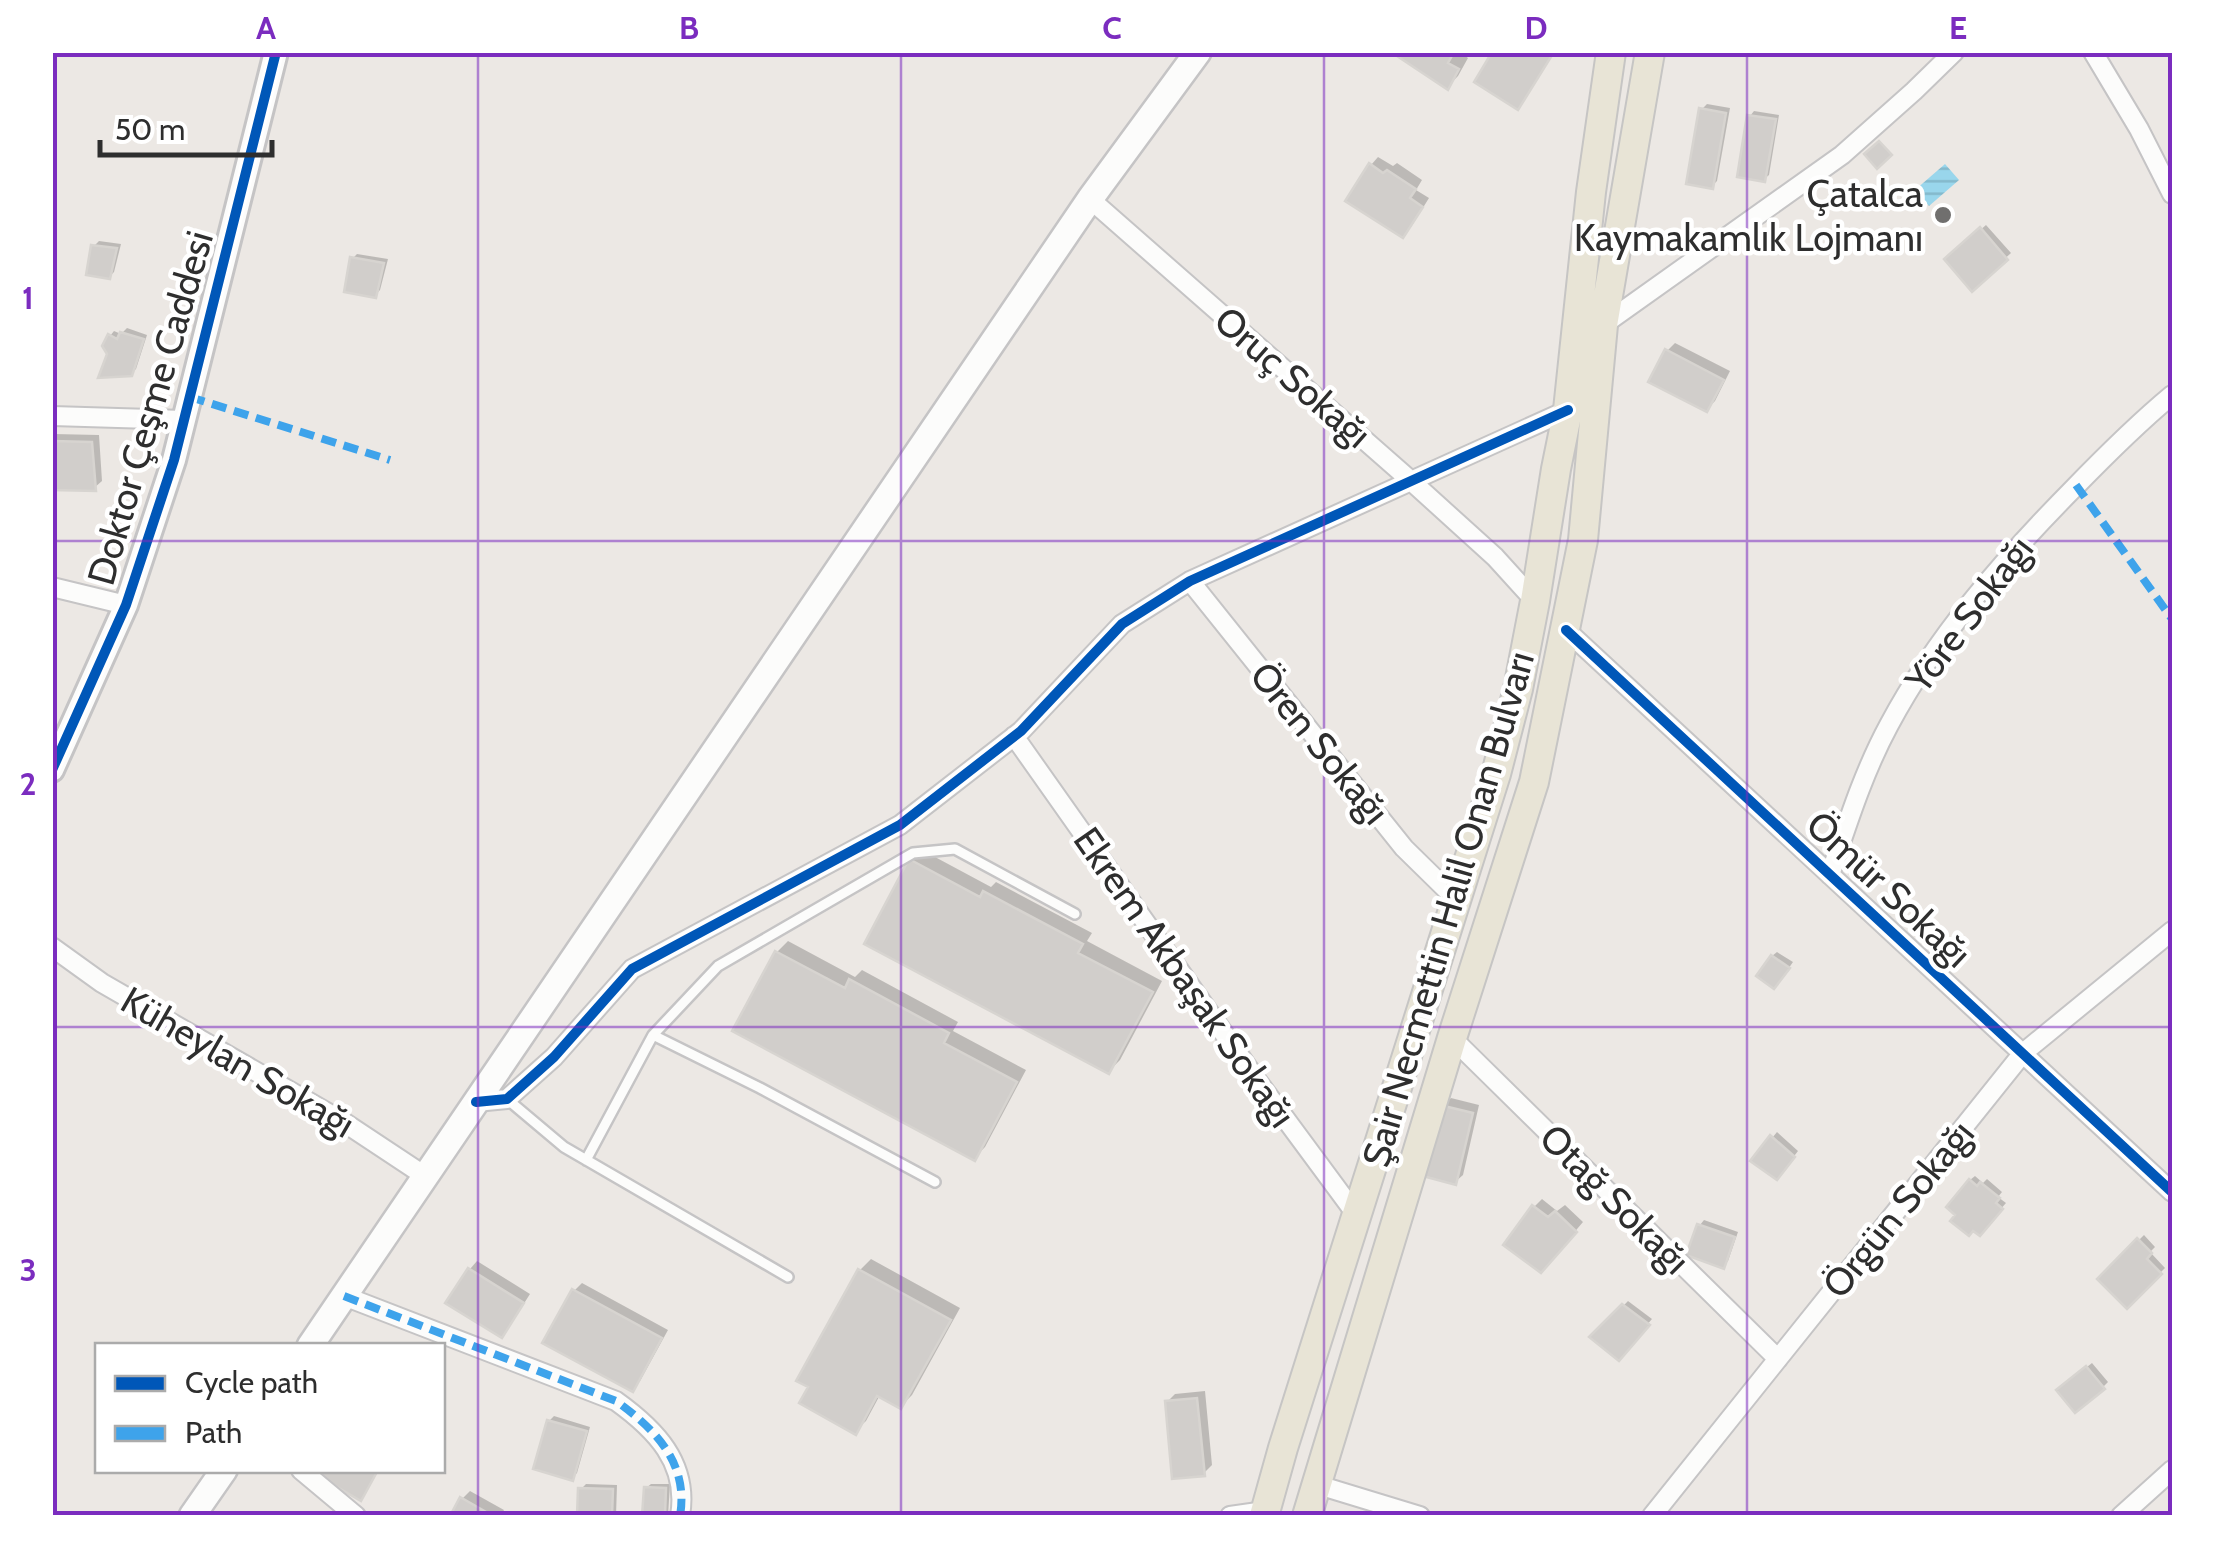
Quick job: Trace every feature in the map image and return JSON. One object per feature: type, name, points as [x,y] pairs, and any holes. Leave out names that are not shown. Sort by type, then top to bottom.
[{"type":"main road","points":[[312,1343],[1090,199],[1198,52]]},
{"type":"main road","name":"Şair Necmettin Halil Onan Bulvarı","points":[[1264,1514],[1518,690],[1568,410],[1590,192],[1611,52]]},
{"type":"main road","name":"Şair Necmettin Halil Onan Bulvarı","points":[[1307,1516],[1534,782],[1584,540],[1603,325],[1650,52]]},
{"type":"main road","points":[[192,1516],[222,1473]]},
{"type":"street","name":"Doktor Çeşme Caddesi","points":[[52,770],[126,605],[174,460],[276,52]]},
{"type":"street","points":[[1603,325],[1842,155],[1954,52]]},
{"type":"street","points":[[2093,52],[2172,194]]},
{"type":"street","name":"Oruç Sokağı","points":[[1090,199],[1410,480],[1495,557],[1535,601]]},
{"type":"street","name":"Yöre Sokağı","points":[[1830,876],[1856,800],[1888,728],[1927,659],[2030,532],[2136,425],[2172,395]]},
{"type":"street","points":[[476,1102],[507,1099],[554,1057],[632,970],[900,826],[1014,736],[1122,624],[1190,582],[1568,410]]},
{"type":"street","points":[[52,416],[184,420]]},
{"type":"street","name":"Ören Sokağı","points":[[1190,582],[1404,848],[1456,900]]},
{"type":"street","points":[[52,587],[126,605]]},
{"type":"street","name":"Ömür Sokağı","points":[[1566,630],[2172,1192]]},
{"type":"street","name":"Ekrem Akbaşak Sokağı","points":[[1014,736],[1358,1217]]},
{"type":"street","name":"Örgün Sokağı","points":[[1652,1516],[2024,1053],[2172,931]]},
{"type":"street","name":"Küheylan Sokağı","points":[[52,947],[102,982],[342,1121],[425,1176]]},
{"type":"street","name":"Otağ Sokağı","points":[[1452,1038],[1778,1359]]},
{"type":"street","points":[[344,1296],[616,1402],[644,1421],[674,1460],[683,1497],[680,1516]]},
{"type":"street","points":[[2120,1516],[2172,1470]]},
{"type":"street","points":[[304,1473],[356,1516]]},
{"type":"street","points":[[1316,1484],[1420,1516]]},
{"type":"street","points":[[1230,1516],[1264,1514]]},
{"type":"lane","points":[[586,1160],[653,1035],[718,966],[914,853],[955,849],[1074,914]]},
{"type":"lane","points":[[653,1035],[936,1182]]},
{"type":"lane","points":[[507,1099],[564,1147],[788,1277]]},
{"type":"water","points":[[1945,164],[1959,180],[1929,206],[1915,190]]},
{"type":"building","points":[[1391,52],[1454,52],[1448,63],[1459,69],[1448,90]]},
{"type":"building","points":[[1492,52],[1554,52],[1518,110],[1474,82]]},
{"type":"building","points":[[1699,108],[1726,113],[1713,189],[1686,184]]},
{"type":"building","points":[[1747,115],[1776,119],[1765,182],[1737,177]]},
{"type":"building","points":[[1879,141],[1892,155],[1877,169],[1864,154]]},
{"type":"building","points":[[1369,163],[1416,189],[1410,198],[1423,207],[1403,238],[1345,201]]},
{"type":"building","name":"Çatalca Kaymakamlık Lojmanı","points":[[1980,227],[2008,260],[1972,292],[1944,259]]},
{"type":"building","points":[[91,245],[117,248],[110,279],[86,275]]},
{"type":"building","points":[[350,257],[384,263],[376,298],[344,292]]},
{"type":"building","points":[[120,332],[144,339],[132,376],[98,378],[107,354],[102,346],[108,334],[117,339]]},
{"type":"building","points":[[1665,349],[1724,380],[1707,412],[1648,382]]},
{"type":"building","points":[[52,441],[92,442],[96,491],[52,490]]},
{"type":"building","points":[[909,859],[980,897],[983,891],[1083,944],[1078,953],[1153,992],[1109,1074],[864,944]]},
{"type":"building","points":[[775,951],[845,988],[849,979],[949,1033],[944,1043],[1017,1082],[975,1161],[732,1031]]},
{"type":"building","points":[[1771,955],[1790,968],[1774,989],[1756,976]]},
{"type":"building","points":[[1440,1105],[1473,1113],[1456,1185],[1423,1176]]},
{"type":"building","points":[[1770,1135],[1795,1157],[1777,1180],[1750,1161]]},
{"type":"building","points":[[1969,1179],[1977,1186],[1980,1182],[2000,1198],[1996,1203],[2003,1209],[1980,1236],[1973,1231],[1969,1236],[1950,1221],[1955,1215],[1946,1207]]},
{"type":"building","points":[[1532,1205],[1548,1217],[1555,1211],[1577,1232],[1541,1273],[1503,1245]]},
{"type":"building","points":[[1697,1224],[1735,1237],[1724,1269],[1686,1255]]},
{"type":"building","points":[[2137,1238],[2152,1253],[2147,1259],[2162,1274],[2127,1309],[2097,1279]]},
{"type":"building","points":[[468,1268],[524,1303],[502,1338],[445,1303]]},
{"type":"building","points":[[858,1269],[951,1320],[901,1409],[877,1396],[856,1435],[799,1403],[808,1387],[796,1381]]},
{"type":"building","points":[[572,1289],[662,1338],[633,1392],[542,1343]]},
{"type":"building","points":[[1622,1304],[1650,1325],[1619,1361],[1589,1337]]},
{"type":"building","points":[[2086,1366],[2105,1389],[2075,1413],[2056,1390]]},
{"type":"building","points":[[1197,1398],[1205,1476],[1172,1479],[1165,1401]]},
{"type":"building","points":[[547,1420],[587,1431],[573,1481],[533,1469]]},
{"type":"building","points":[[313,1473],[376,1473],[361,1501]]},
{"type":"building","points":[[644,1487],[666,1488],[665,1516],[642,1516]]},
{"type":"building","points":[[578,1488],[613,1489],[612,1516],[577,1516]]},
{"type":"building","points":[[460,1497],[493,1516],[450,1516]]},
{"type":"marked path","points":[[190,397],[390,460]]},
{"type":"marked path","points":[[2076,485],[2172,619]]},
{"type":"marked path","points":[[344,1296],[616,1401],[644,1423],[666,1449],[679,1480],[680,1516]]},
{"type":"cycle path","points":[[52,770],[126,605],[174,460],[276,52]]},
{"type":"cycle path","points":[[476,1102],[507,1099],[554,1057],[632,969],[900,825],[1021,731],[1122,624],[1190,581],[1568,410]]},
{"type":"cycle path","points":[[1566,630],[2172,1192]]},
{"type":"place","name":"Çatalca Kaymakamlık Lojmanı","points":[[1943,215]]}]
